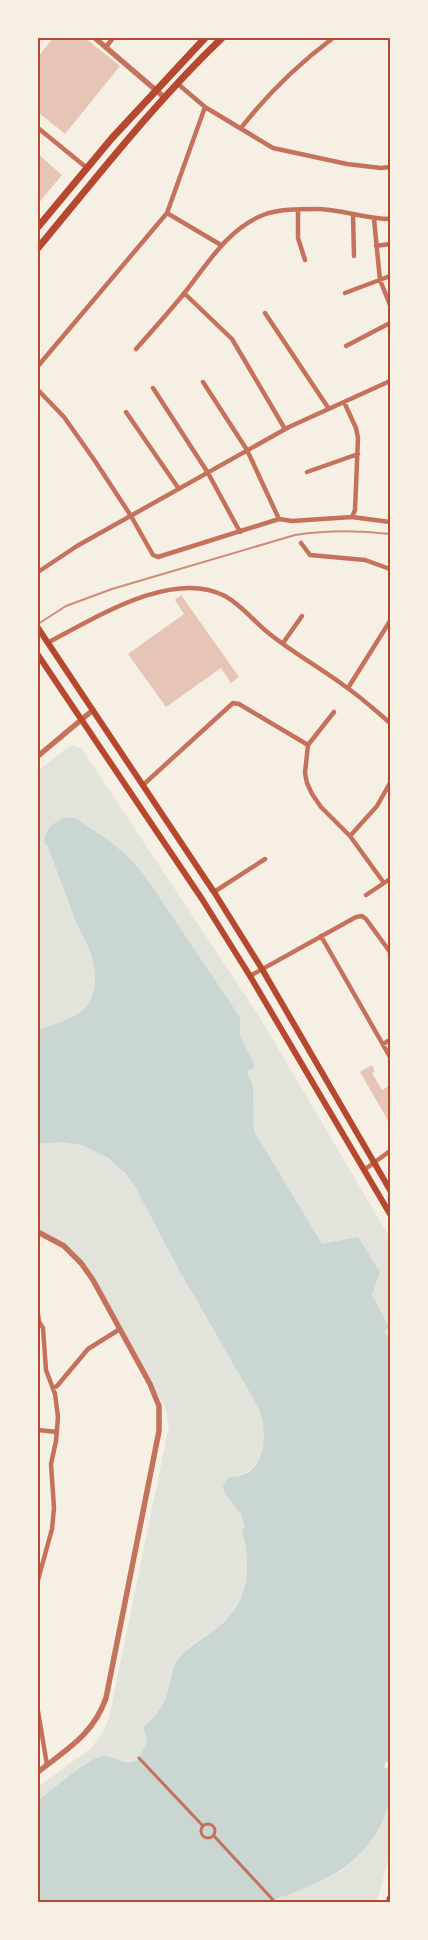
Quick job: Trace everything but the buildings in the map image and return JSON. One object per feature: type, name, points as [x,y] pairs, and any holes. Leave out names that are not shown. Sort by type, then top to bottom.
[{"type":"main road","points":[[38,227],[156,89],[205,38]]},
{"type":"main road","points":[[38,248],[165,98],[222,38]]},
{"type":"main road","points":[[38,628],[214,892],[262,969],[390,1190]]},
{"type":"main road","points":[[38,655],[202,899],[250,976],[390,1214]]},
{"type":"street","points":[[95,38],[165,98]]},
{"type":"street","points":[[106,47],[113,38]]},
{"type":"street","points":[[241,128],[278,84],[301,62],[333,38]]},
{"type":"street","points":[[178,84],[205,107],[273,148],[347,164],[381,168],[390,167]]},
{"type":"street","points":[[38,366],[167,213],[205,107]]},
{"type":"street","points":[[38,128],[87,168]]},
{"type":"street","points":[[136,349],[184,293],[221,245],[244,226],[263,215],[298,210],[327,209],[374,219],[390,219]]},
{"type":"street","points":[[298,210],[298,238],[306,260]]},
{"type":"street","points":[[167,213],[221,245]]},
{"type":"street","points":[[353,214],[354,256]]},
{"type":"street","points":[[374,219],[380,280],[390,305]]},
{"type":"street","points":[[376,246],[390,244]]},
{"type":"street","points":[[345,293],[390,276]]},
{"type":"street","points":[[184,293],[232,339],[286,429]]},
{"type":"street","points":[[265,313],[329,409]]},
{"type":"street","points":[[346,346],[390,323]]},
{"type":"street","points":[[38,572],[77,546],[286,429],[390,381]]},
{"type":"street","points":[[203,382],[248,450],[279,519]]},
{"type":"street","points":[[153,388],[208,472],[240,532]]},
{"type":"street","points":[[38,390],[64,417],[131,516],[153,555],[161,556],[279,519],[292,521],[352,517],[390,522]]},
{"type":"street","points":[[344,402],[358,433],[355,510],[352,517]]},
{"type":"street","points":[[126,412],[179,489]]},
{"type":"street","points":[[307,472],[358,454]]},
{"type":"street","points":[[301,543],[310,556],[365,560],[390,570]]},
{"type":"street","points":[[47,642],[134,600],[156,592],[174,588],[187,588],[223,595],[244,610],[270,635],[348,688],[390,723]]},
{"type":"street","points":[[283,643],[302,616]]},
{"type":"street","points":[[348,688],[390,621]]},
{"type":"street","points":[[143,785],[233,703],[239,704],[308,745]]},
{"type":"street","points":[[38,756],[93,710]]},
{"type":"street","points":[[334,712],[308,745],[305,773],[312,794],[325,812],[350,836],[384,882]]},
{"type":"street","points":[[350,836],[376,806],[390,783]]},
{"type":"street","points":[[214,892],[265,859]]},
{"type":"street","points":[[366,895],[390,879]]},
{"type":"street","points":[[250,976],[356,917],[362,916],[366,919],[390,952]]},
{"type":"street","points":[[321,936],[390,1056]]},
{"type":"street","points":[[383,1044],[390,1040]]},
{"type":"street","points":[[364,1170],[390,1151]]},
{"type":"street","points":[[38,1232],[64,1246],[93,1280],[156,1396],[159,1406],[160,1431],[106,1698],[94,1723],[86,1734],[38,1772]]},
{"type":"street","points":[[38,1314],[38,1321],[42,1328],[46,1370],[58,1409],[57,1432],[51,1464],[54,1508],[52,1529],[38,1580]]},
{"type":"street","points":[[53,1388],[57,1386],[88,1348],[120,1329]]},
{"type":"street","points":[[38,1430],[57,1432]]},
{"type":"street","points":[[38,1711],[47,1765]]},
{"type":"street","points":[[139,1758],[203,1826]]},
{"type":"street","points":[[203,1826],[213,1825],[216,1832],[214,1836]]},
{"type":"street","points":[[203,1826],[201,1830],[203,1836],[210,1838],[214,1836]]},
{"type":"street","points":[[214,1836],[274,1901]]},
{"type":"shaded area","points":[[73,745],[82,749],[259,1016],[390,1238],[390,1341],[384,1332],[389,1327],[372,1296],[380,1272],[322,1245],[254,1131],[253,1085],[247,1071],[255,1065],[240,1035],[240,1017],[143,873],[119,850],[75,818],[44,843],[48,847],[75,920],[92,956],[95,972],[94,989],[91,1000],[78,1014],[38,1031],[38,771]]},
{"type":"shaded area","points":[[64,818],[75,818],[112,843],[143,873],[240,1017],[240,1035],[255,1066],[247,1072],[253,1085],[254,1131],[322,1244],[358,1237],[380,1272],[372,1295],[389,1327],[384,1332],[390,1341],[390,1764],[386,1761],[384,1767],[390,1769],[390,1774],[388,1774],[388,1778],[390,1778],[388,1788],[390,1788],[389,1799],[382,1823],[376,1834],[351,1862],[329,1877],[286,1896],[281,1896],[272,1902],[38,1902],[38,1801],[76,1770],[99,1757],[104,1756],[128,1762],[134,1762],[139,1759],[147,1741],[143,1727],[152,1719],[163,1704],[177,1661],[189,1648],[224,1622],[240,1599],[247,1573],[247,1559],[242,1530],[245,1527],[241,1514],[225,1494],[223,1486],[228,1478],[245,1474],[254,1467],[262,1451],[264,1433],[258,1407],[180,1272],[136,1188],[125,1173],[108,1158],[82,1145],[61,1142],[38,1144],[38,1031],[78,1014],[91,1000],[95,984],[92,956],[75,920],[48,847],[44,843],[50,828]]},
{"type":"shaded area","points":[[61,1142],[79,1145],[103,1156],[124,1173],[140,1194],[190,1289],[258,1407],[264,1439],[259,1459],[245,1473],[234,1476],[225,1494],[241,1514],[245,1527],[242,1530],[247,1558],[247,1571],[245,1584],[235,1608],[215,1630],[188,1648],[177,1663],[161,1706],[143,1727],[147,1741],[139,1759],[134,1762],[128,1762],[104,1756],[99,1757],[76,1770],[38,1801],[38,1787],[91,1748],[103,1732],[109,1718],[169,1426],[165,1407],[93,1276],[69,1251],[38,1232],[38,1144]]},
{"type":"shaded area","points":[[390,1792],[390,1852],[377,1902],[272,1902],[281,1896],[286,1896],[332,1876],[354,1860],[363,1851],[377,1829]]},
{"type":"railway","points":[[38,624],[66,606],[112,589],[295,535],[342,531],[390,534]]}]
